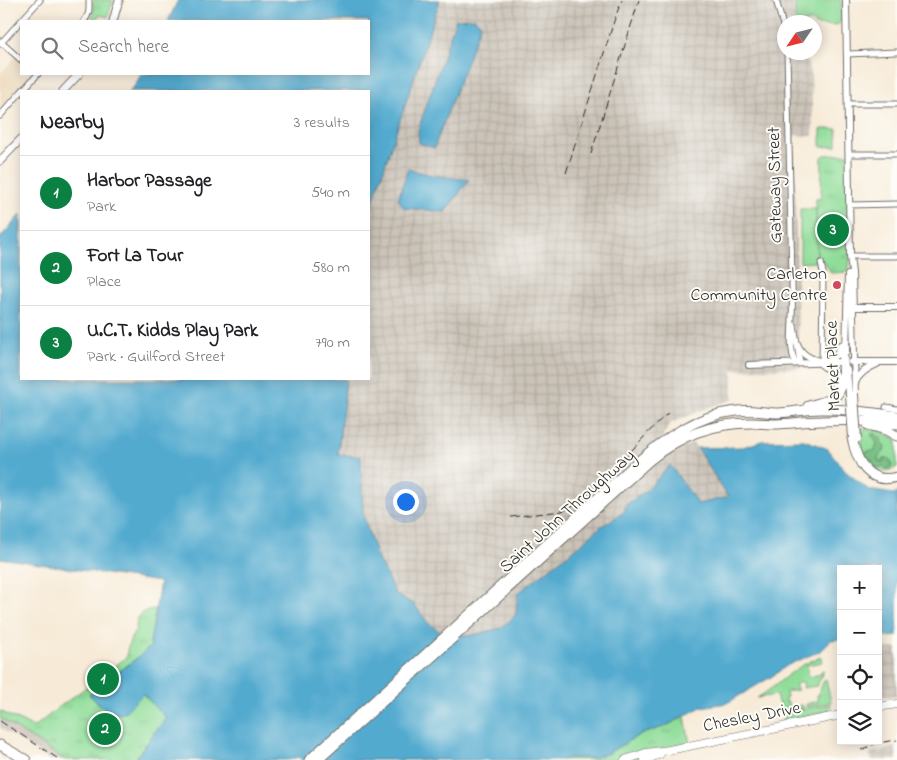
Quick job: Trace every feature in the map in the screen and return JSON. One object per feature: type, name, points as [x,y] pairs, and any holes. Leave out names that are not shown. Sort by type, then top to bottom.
[{"type":"highway","points":[[751,410],[795,409],[835,397],[842,386],[847,362],[842,346]]},
{"type":"highway","points":[[824,363],[833,372],[837,381],[830,397],[824,401]]},
{"type":"highway","name":"Saint John Throughway","points":[[309,760],[634,465],[694,424],[712,416],[738,410],[778,413],[832,409],[897,416]]},
{"type":"highway","name":"Saint John Throughway","points":[[694,424],[735,415],[778,417],[831,412],[873,413]]},
{"type":"highway","points":[[844,420],[886,430],[897,436]]},
{"type":"highway","name":"Saint John Throughway","points":[[318,760],[671,440],[729,424],[774,424],[844,420],[897,424]]},
{"type":"highway","points":[[855,439],[861,454],[871,469],[886,474],[897,471]]},
{"type":"highway","points":[[855,439],[855,452],[866,471],[884,479],[897,477]]},
{"type":"highway","points":[[0,744],[4,751],[14,760]]},
{"type":"highway","points":[[4,751],[26,760]]},
{"type":"main road","points":[[113,20],[119,0]]},
{"type":"main road","points":[[64,90],[78,75]]},
{"type":"main road","points":[[0,161],[20,139]]},
{"type":"main road","points":[[0,166],[10,151]]},
{"type":"main road","points":[[882,706],[897,704]]},
{"type":"main road","name":"Chesley Drive","points":[[625,760],[646,752],[669,750],[837,716]]},
{"type":"main road","name":"Chesley Drive","points":[[645,760],[669,750]]},
{"type":"street","points":[[22,20],[40,0]]},
{"type":"street","points":[[85,20],[89,13],[89,0]]},
{"type":"street","points":[[776,0],[780,15]]},
{"type":"street","points":[[846,0],[847,54],[897,52]]},
{"type":"street","points":[[20,22],[1,43],[20,59]]},
{"type":"street","name":"Market Place","points":[[847,54],[850,259],[847,362],[854,387],[852,395]]},
{"type":"street","name":"Gateway Street","points":[[787,60],[791,333],[792,350],[798,363]]},
{"type":"street","points":[[24,90],[36,75]]},
{"type":"street","points":[[0,116],[20,94]]},
{"type":"street","points":[[848,104],[897,104]]},
{"type":"street","points":[[848,154],[897,154]]},
{"type":"street","points":[[849,205],[897,204]]},
{"type":"street","points":[[850,259],[897,256]]},
{"type":"street","points":[[821,263],[823,272],[824,363]]},
{"type":"street","points":[[850,307],[897,307]]},
{"type":"street","name":"Market Place","points":[[850,307],[846,315],[847,362],[852,395],[855,439]]},
{"type":"street","points":[[824,363],[836,355],[842,346],[846,315]]},
{"type":"street","name":"Gateway Street","points":[[792,317],[798,363]]},
{"type":"street","points":[[796,341],[800,350],[806,356],[824,363]]},
{"type":"street","points":[[854,387],[862,372],[880,362]]},
{"type":"street","points":[[749,365],[897,362]]},
{"type":"street","points":[[886,407],[897,409]]},
{"type":"shaded area","points":[[440,0],[793,0],[794,15],[777,15],[777,60],[807,60],[811,76],[813,136],[794,135],[798,333],[801,368],[733,370],[733,400],[715,405],[671,423],[663,435],[668,451],[672,453],[693,443],[729,497],[698,504],[670,466],[647,490],[627,504],[624,512],[599,528],[579,546],[516,615],[501,628],[469,636],[439,631],[428,623],[414,604],[396,595],[376,555],[363,515],[361,458],[338,454],[346,380],[370,380],[370,210]]},
{"type":"shaded area","points":[[16,57],[20,60],[20,75],[33,75],[0,113],[0,74]]},
{"type":"shaded area","points":[[882,648],[897,648],[897,695],[882,697]]},
{"type":"shaded area","points":[[0,718],[65,760],[50,760],[0,728]]},
{"type":"shaded area","points":[[895,747],[897,760],[871,760],[870,753]]},
{"type":"green space","points":[[94,0],[113,0],[108,17],[100,15],[94,20],[92,20],[94,9],[92,4]]},
{"type":"green space","points":[[795,0],[841,0],[842,16],[839,24],[822,25],[822,15],[795,15]]},
{"type":"green space","points":[[821,129],[837,129],[837,146],[821,147]]},
{"type":"green space","points":[[849,154],[850,261],[848,272],[831,273],[824,262],[817,262],[816,199],[821,198],[822,157],[825,155]]},
{"type":"green space","points":[[800,209],[816,209],[817,262],[800,263]]},
{"type":"green space","points":[[861,428],[877,430],[897,439],[897,467],[882,471],[871,465],[864,453],[860,439],[862,439]],"holes":[[[873,433],[882,443],[878,460],[883,463],[885,462],[882,459],[891,461],[892,465],[890,468],[874,466],[873,461],[865,454],[867,451],[874,452],[876,447],[877,443],[871,435]]]},
{"type":"green space","points":[[873,433],[881,438],[881,442],[885,447],[878,460],[883,463],[882,459],[891,461],[892,465],[889,468],[886,469],[883,466],[875,467],[872,460],[866,458],[865,453],[874,451],[877,443],[871,435]]},
{"type":"green space","points":[[156,609],[151,645],[146,651],[89,695],[124,713],[143,694],[166,718],[134,760],[65,760],[0,718],[0,711],[32,727],[36,726],[127,657],[131,638],[136,630],[137,619],[142,613]]},
{"type":"green space","points":[[821,657],[822,662],[807,665],[809,677],[821,674],[821,671],[824,670],[817,686],[803,688],[804,683],[800,682],[795,685],[798,690],[786,692],[785,702],[788,702],[789,707],[802,705],[804,708],[785,712],[784,707],[781,708],[780,703],[778,703],[776,695],[757,698],[795,670]]},
{"type":"green space","points":[[826,679],[831,702],[806,707],[806,704],[818,701],[817,695],[819,695],[819,690]]},
{"type":"green space","points":[[831,704],[828,711],[782,721],[786,713]]},
{"type":"green space","points":[[685,716],[690,745],[625,760],[561,760],[568,758],[593,758],[608,753],[639,735],[666,726]]},
{"type":"water","points":[[178,0],[440,0],[370,210],[370,90],[130,90],[140,75],[370,75],[370,20],[168,20]]},
{"type":"water","points":[[474,18],[481,24],[434,148],[419,143],[418,130],[456,19]]},
{"type":"water","points":[[408,169],[431,175],[469,180],[445,212],[404,208],[398,199]]},
{"type":"water","points":[[20,215],[20,380],[346,380],[338,454],[361,457],[363,515],[376,555],[396,595],[414,604],[428,623],[439,631],[469,636],[501,628],[516,615],[518,593],[579,546],[599,528],[624,512],[627,504],[647,490],[670,465],[698,504],[728,497],[697,448],[743,447],[762,441],[804,440],[828,449],[845,471],[869,490],[897,493],[897,636],[882,638],[882,565],[837,565],[837,639],[831,640],[820,651],[788,665],[727,703],[701,707],[666,726],[639,735],[608,753],[593,758],[568,758],[561,760],[302,760],[298,757],[288,760],[134,760],[166,718],[143,694],[124,713],[119,714],[109,711],[89,695],[146,651],[151,645],[160,582],[0,558],[0,238]]},
{"type":"railway","points":[[566,173],[622,0]]},
{"type":"railway","points":[[591,154],[639,0]]},
{"type":"railway","points":[[511,517],[562,511],[570,508],[600,485],[668,413]]},
{"type":"railway","points":[[0,721],[60,760]]},
{"type":"railway","points":[[861,750],[877,743],[897,740]]},
{"type":"place","name":"U.C.T. Kidds Play Park","points":[[833,230]]},
{"type":"place","name":"Carleton Community Centre","points":[[837,285]]},
{"type":"place","name":"Harbor Passage","points":[[103,679]]},
{"type":"place","name":"Fort La Tour","points":[[105,729]]}]
